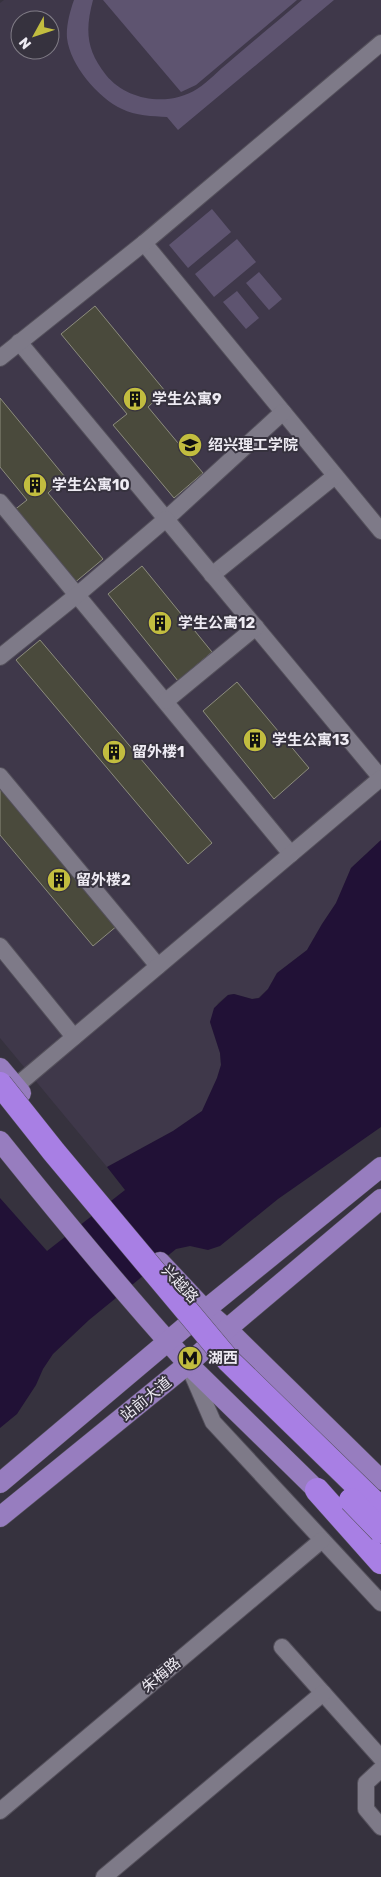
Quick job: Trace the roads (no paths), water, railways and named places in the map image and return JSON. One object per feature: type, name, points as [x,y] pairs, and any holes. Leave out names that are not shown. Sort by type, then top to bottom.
[{"type":"highway","points":[[8,1085],[54,1152],[229,1361],[381,1509]]},
{"type":"highway","points":[[0,1108],[221,1373],[343,1491],[381,1531]]},
{"type":"highway","points":[[316,1490],[381,1562]]},
{"type":"main road","name":"兴越路","points":[[0,1068],[8,1085],[59,1141],[166,1270],[381,1480]]},
{"type":"main road","points":[[0,1141],[130,1299],[188,1364],[381,1552]]},
{"type":"main road","name":"站前大道","points":[[0,1483],[205,1310],[381,1167]]},
{"type":"main road","name":"站前大道","points":[[0,1517],[188,1364],[381,1199]]},
{"type":"street","points":[[0,358],[144,243],[381,43]]},
{"type":"street","points":[[144,243],[335,476],[378,520]]},
{"type":"street","points":[[8,1085],[74,1037],[381,778],[19,342]]},
{"type":"street","points":[[0,657],[77,595],[166,518],[283,412]]},
{"type":"street","points":[[212,575],[335,476]]},
{"type":"street","points":[[0,502],[291,854]]},
{"type":"street","points":[[166,701],[256,627]]},
{"type":"street","points":[[0,776],[158,966]]},
{"type":"street","points":[[0,946],[74,1037]]},
{"type":"street","points":[[188,1364],[213,1422],[381,1603]]},
{"type":"street","name":"朱梅路","points":[[0,1811],[322,1540]]},
{"type":"street","points":[[282,1647],[381,1758]]},
{"type":"street","points":[[104,1877],[323,1693]]},
{"type":"street","points":[[381,1769],[366,1783],[366,1809],[381,1827]]},
{"type":"place","name":"学生公寓9","points":[[135,399]]},
{"type":"place","name":"绍兴理工学院","points":[[190,445]]},
{"type":"place","name":"学生公寓10","points":[[35,485]]},
{"type":"place","name":"学生公寓12","points":[[160,623]]},
{"type":"place","name":"学生公寓13","points":[[255,740]]},
{"type":"place","name":"留外楼1","points":[[114,752]]},
{"type":"place","name":"留外楼2","points":[[59,880]]},
{"type":"place","name":"湖西","points":[[190,1358]]}]
